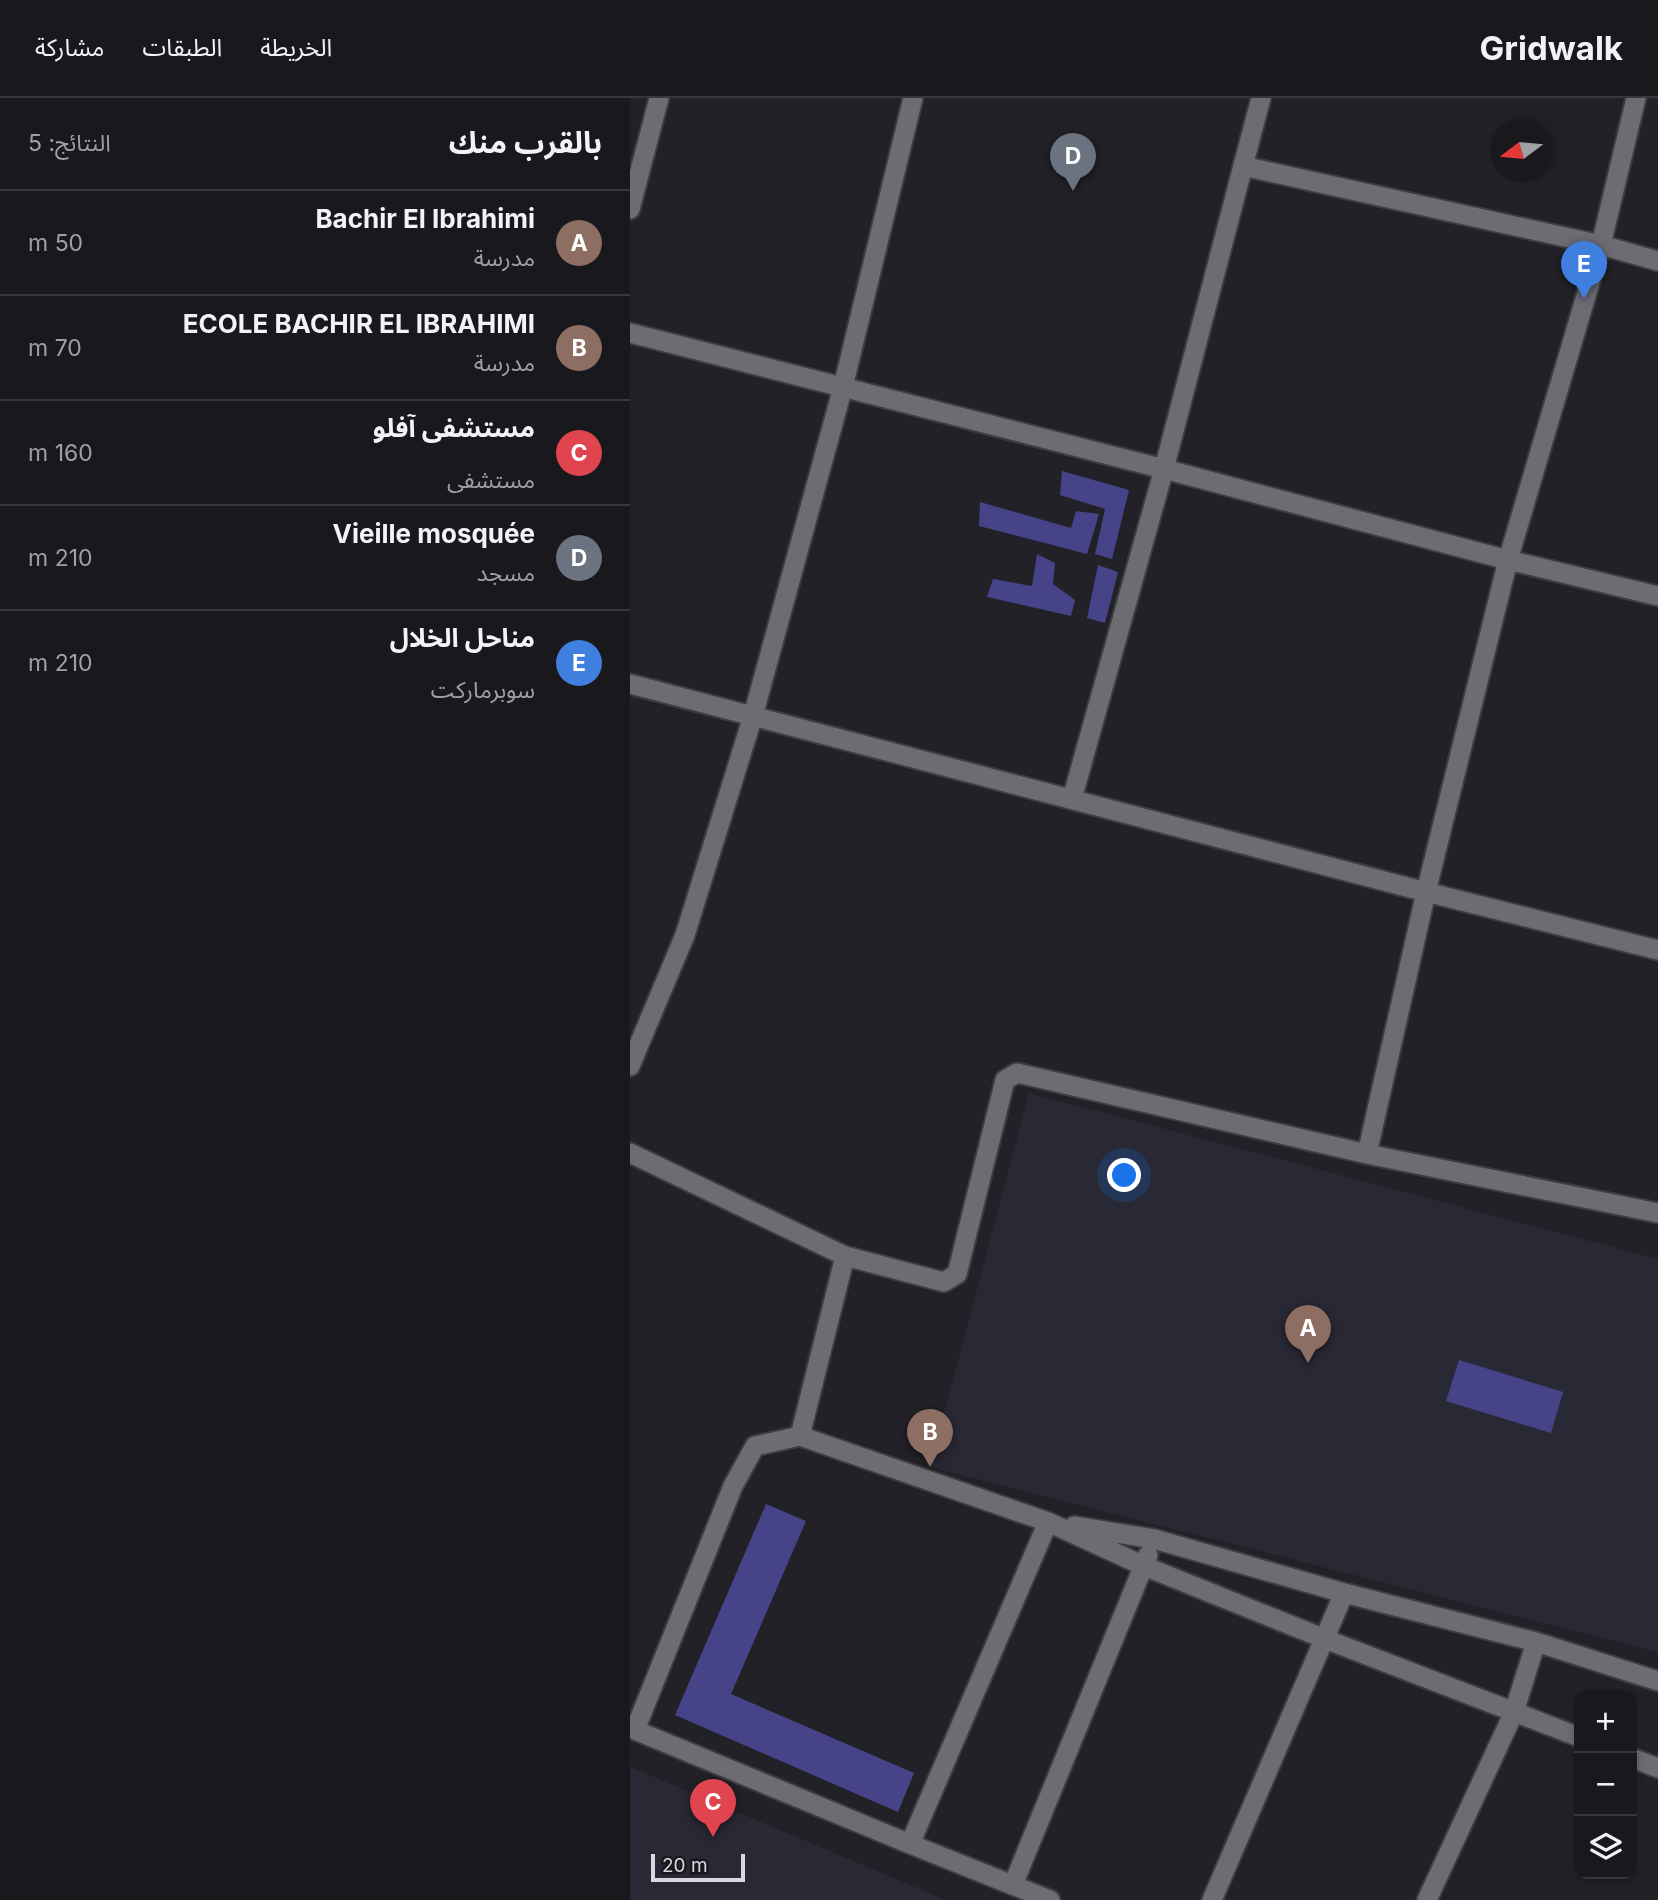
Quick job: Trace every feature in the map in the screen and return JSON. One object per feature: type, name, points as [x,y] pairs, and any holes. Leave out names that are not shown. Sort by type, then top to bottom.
[{"type":"street","points":[[630,209],[659,98]]},
{"type":"street","points":[[630,1066],[685,935],[753,716],[843,387],[913,98]]},
{"type":"street","points":[[1072,799],[1164,469],[1261,98]]},
{"type":"street","points":[[1367,1154],[1426,892],[1508,560],[1601,245],[1636,98]]},
{"type":"street","points":[[1243,166],[1601,245],[1658,261]]},
{"type":"street","points":[[630,333],[1508,560],[1658,596]]},
{"type":"street","points":[[630,684],[1658,950]]},
{"type":"street","points":[[630,1153],[845,1256],[944,1282],[957,1274],[1005,1080],[1017,1073],[1367,1154],[1658,1213]]},
{"type":"street","points":[[800,1436],[845,1256]]},
{"type":"street","points":[[1050,1900],[632,1729],[733,1486],[755,1446],[800,1436],[1048,1522],[1144,1566],[1574,1735]]},
{"type":"street","points":[[1048,1522],[1154,1539],[1344,1593],[1536,1642],[1658,1681]]},
{"type":"street","points":[[909,1844],[1048,1522]]},
{"type":"street","points":[[1013,1885],[1154,1539]]},
{"type":"street","points":[[1212,1900],[1344,1593]]},
{"type":"street","points":[[1427,1900],[1514,1712],[1536,1642]]},
{"type":"street","points":[[1637,1760],[1658,1768]]},
{"type":"shaded area","points":[[1029,1093],[1658,1259],[1658,1652],[930,1467]]},
{"type":"shaded area","points":[[630,1767],[647,1774],[946,1900],[630,1900]]},
{"type":"building","points":[[1062,471],[1129,490],[1112,559],[1095,554],[1105,509],[1060,495]]},
{"type":"building","points":[[980,502],[1071,528],[1076,511],[1099,514],[1087,554],[979,526]]},
{"type":"building","points":[[1037,554],[1055,563],[1053,584],[1075,600],[1071,616],[987,597],[993,579],[1032,586]]},
{"type":"building","points":[[1098,565],[1118,572],[1105,623],[1087,618]]},
{"type":"building","points":[[1459,1360],[1563,1392],[1551,1433],[1446,1401]]},
{"type":"building","points":[[766,1504],[806,1521],[731,1694],[914,1773],[898,1812],[675,1715]]},
{"type":"place","name":"Vieille mosquée","points":[[1073,191]]},
{"type":"place","name":"مناحل الخلال","points":[[1584,299]]},
{"type":"place","name":"Bachir El Ibrahimi","points":[[1308,1363]]},
{"type":"place","name":"ECOLE BACHIR EL IBRAHIMI","points":[[930,1467]]},
{"type":"place","name":"مستشفى آفلو","points":[[713,1837]]}]
